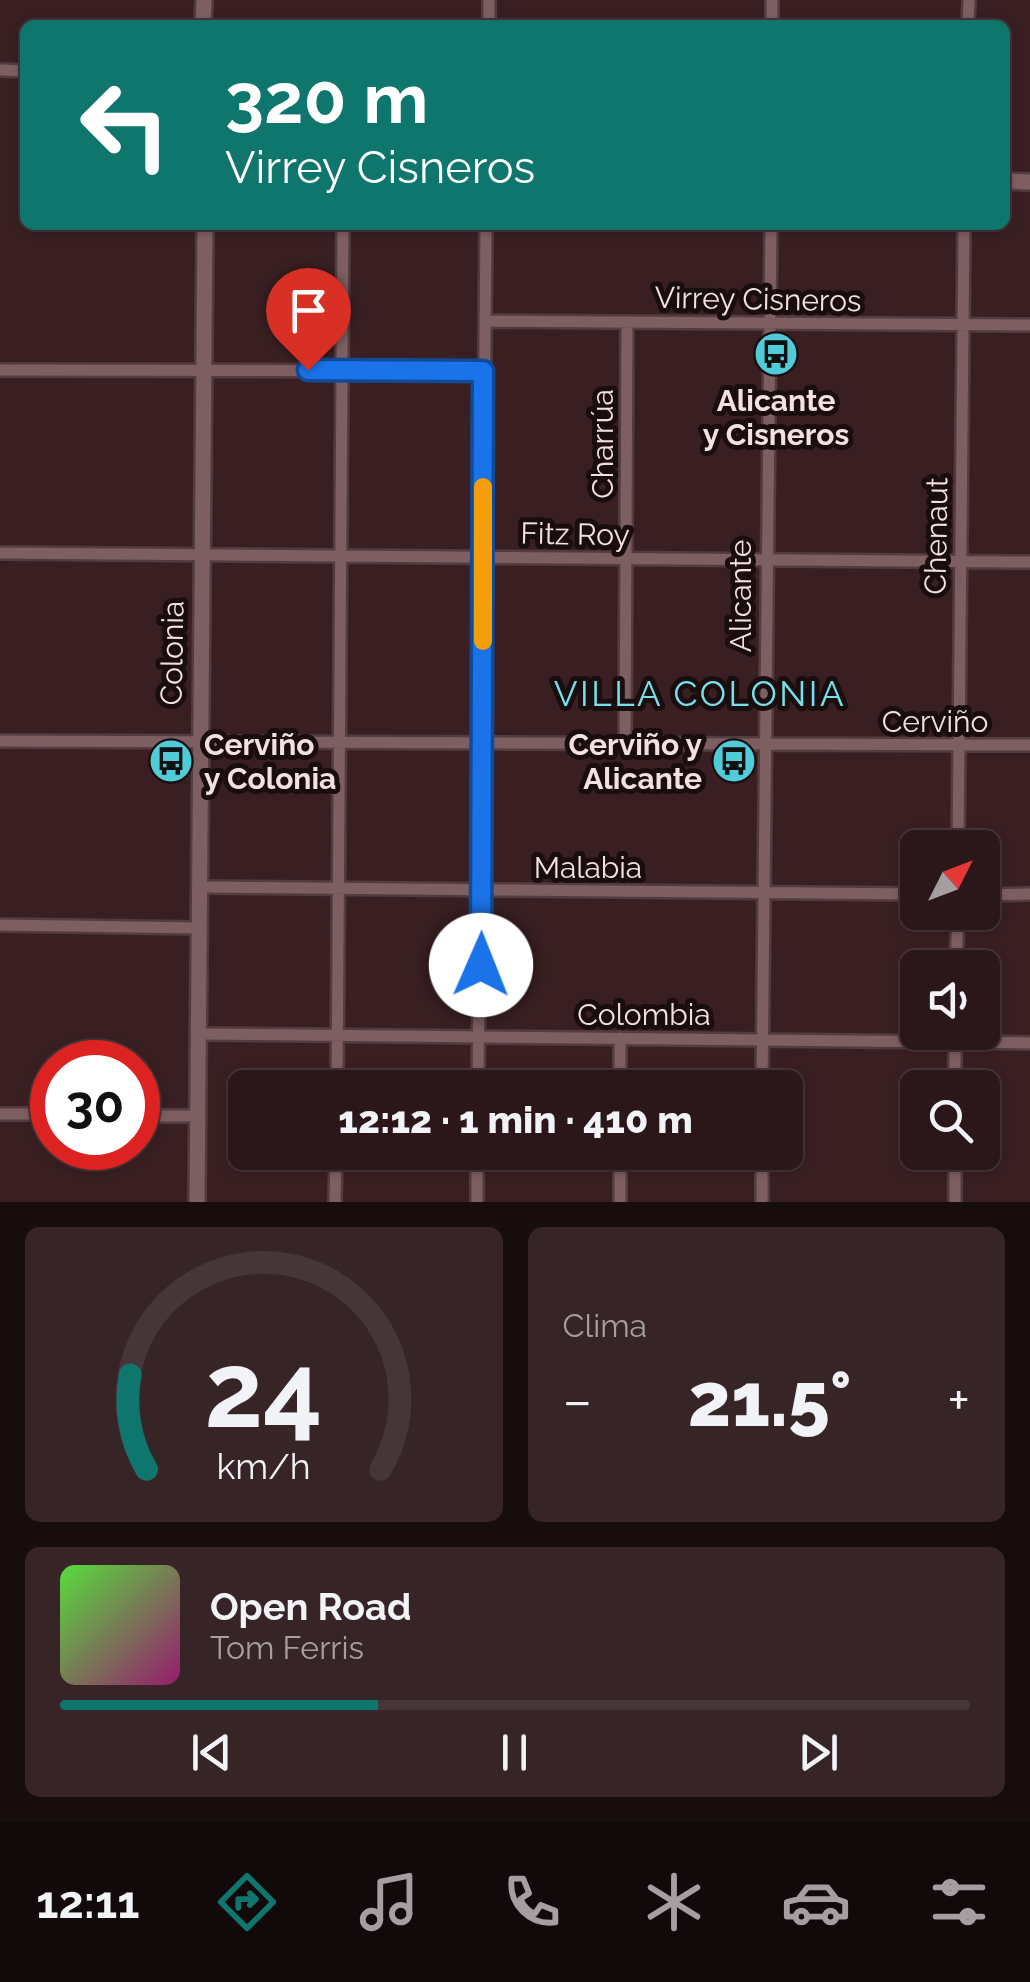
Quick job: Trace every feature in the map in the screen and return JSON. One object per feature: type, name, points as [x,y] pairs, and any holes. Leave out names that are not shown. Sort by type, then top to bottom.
[{"type":"street","name":"Colonia","points":[[197,1202],[200,370],[205,230]]},
{"type":"street","points":[[337,1070],[344,230]]},
{"type":"street","points":[[478,1070],[486,230]]},
{"type":"street","name":"Alicante","points":[[762,1070],[771,230]]},
{"type":"street","name":"Chenaut","points":[[958,830],[964,230]]},
{"type":"street","name":"Virrey Cisneros","points":[[486,321],[1030,325]]},
{"type":"street","name":"Charrúa","points":[[626,746],[627,323]]},
{"type":"street","points":[[0,370],[483,371]]},
{"type":"street","name":"Fitz Roy","points":[[0,553],[1030,562]]},
{"type":"street","name":"Cerviño","points":[[0,741],[1030,746]]},
{"type":"street","name":"Malabia","points":[[200,888],[900,894]]},
{"type":"street","points":[[1000,895],[1030,894]]},
{"type":"street","points":[[0,926],[199,928]]},
{"type":"street","name":"Colombia","points":[[198,1034],[900,1038]]},
{"type":"street","points":[[620,1038],[620,1070]]},
{"type":"street","name":"Colombia","points":[[1000,1040],[1030,1042]]},
{"type":"street","points":[[0,1114],[30,1114]]},
{"type":"street","points":[[160,1116],[198,1116]]},
{"type":"street","points":[[334,1202],[335,1170]]},
{"type":"street","points":[[476,1202],[477,1170]]},
{"type":"street","points":[[620,1170],[620,1202]]},
{"type":"street","points":[[762,1170],[762,1202]]},
{"type":"street","points":[[955,1170],[955,1202]]},
{"type":"slow traffic","points":[[483,487],[483,641]]},
{"type":"place","name":"Alicante y Cisneros","points":[[776,354]]},
{"type":"place","name":"Cerviño y Colonia","points":[[171,761]]},
{"type":"place","name":"Cerviño y Alicante","points":[[734,761]]},
{"type":"district","name":"VILLA COLONIA","points":[[700,693]]},
{"type":"route","points":[[308,370],[483,371],[481,965]]}]
